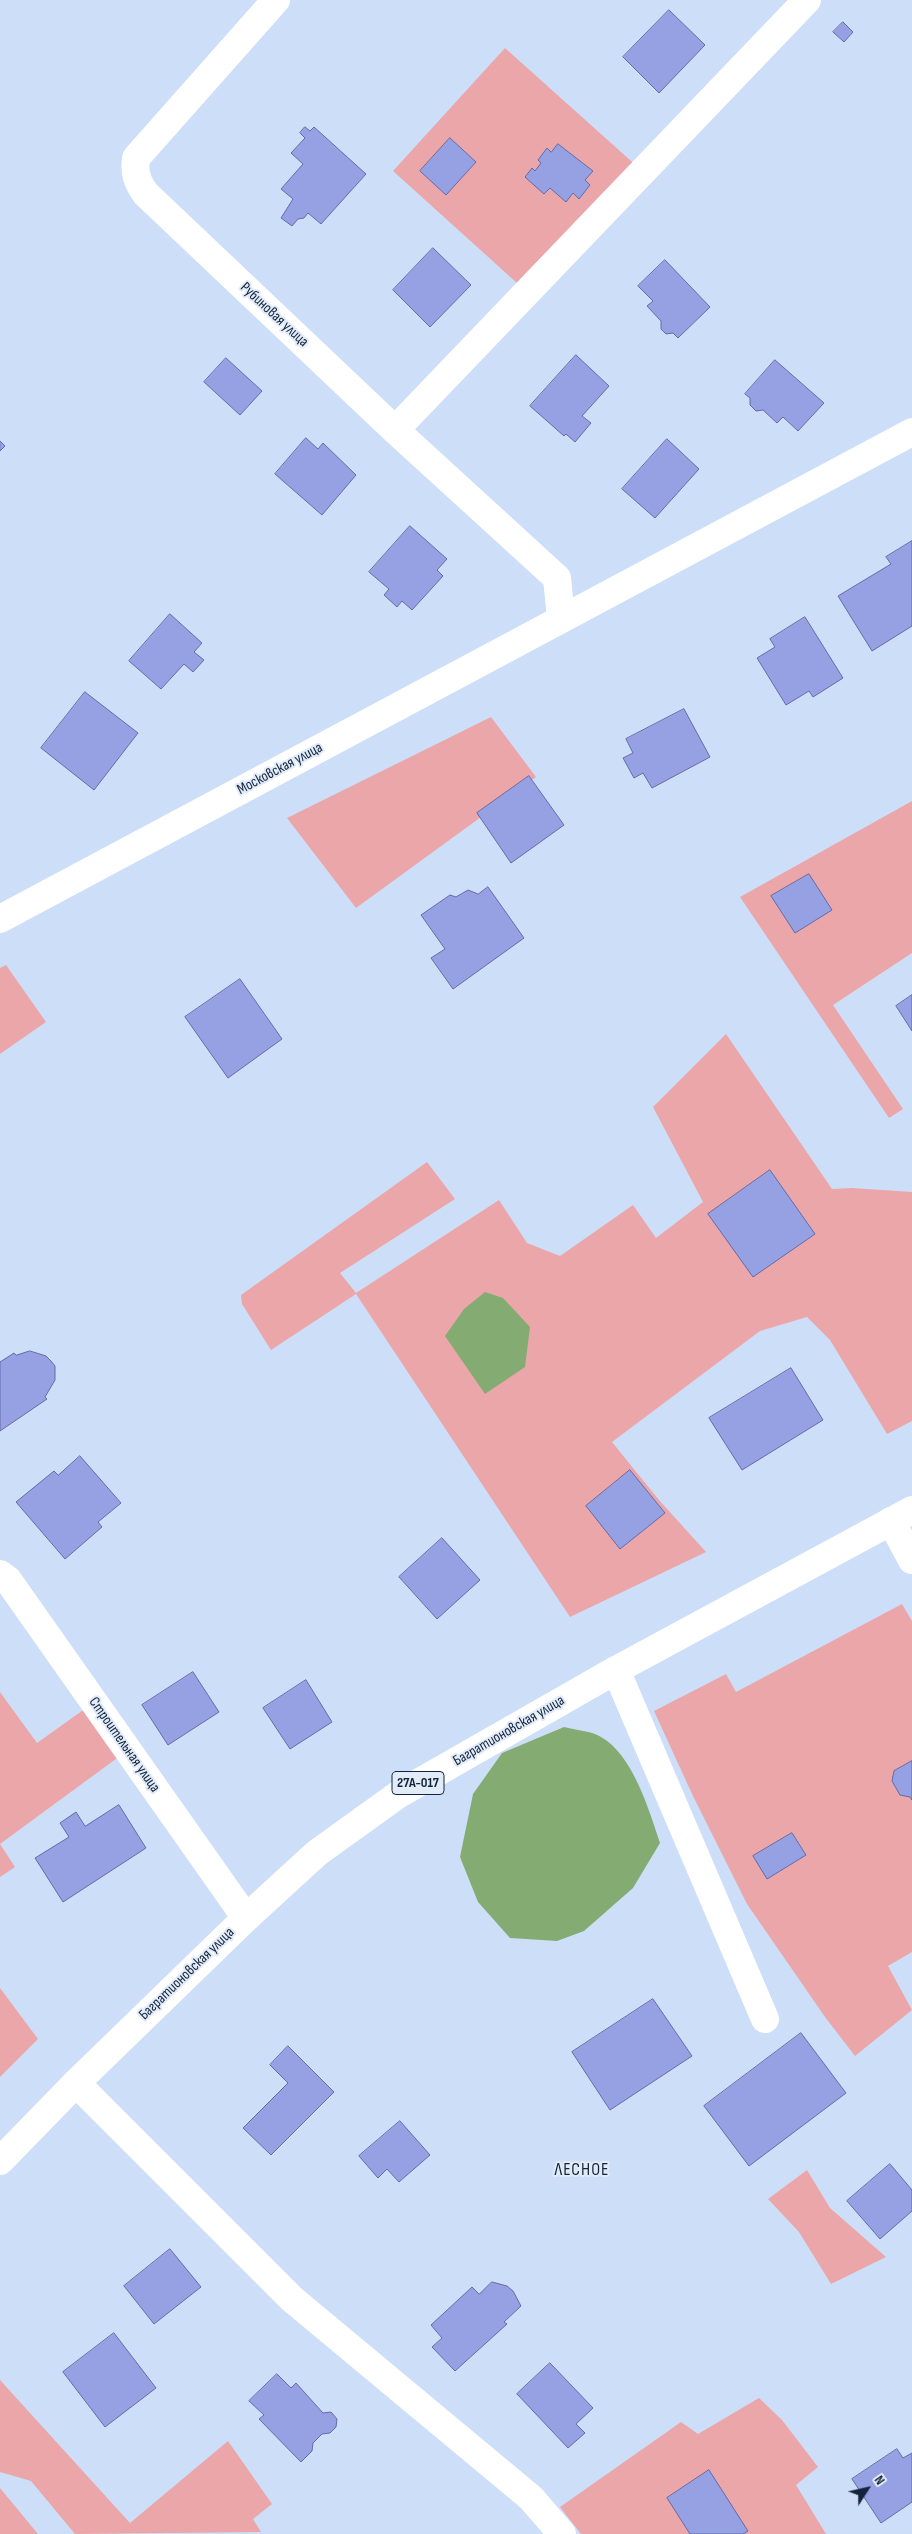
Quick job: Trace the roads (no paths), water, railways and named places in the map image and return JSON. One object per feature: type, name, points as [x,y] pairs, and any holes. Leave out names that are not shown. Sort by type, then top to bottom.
[{"type":"street","name":"Рубиновая улица","points":[[276,0],[136,158],[135,170],[137,181],[146,194],[395,430],[557,578],[561,618]]},
{"type":"street","points":[[395,430],[807,0]]},
{"type":"street","name":"Московская улица","points":[[0,919],[912,432]]},
{"type":"street","points":[[902,1516],[912,1560]]},
{"type":"street","name":"Багратионовская улица","points":[[0,2161],[76,2083],[246,1918],[317,1853],[399,1794],[616,1670],[902,1516]]},
{"type":"street","name":"Строительная улица","points":[[0,1574],[8,1580],[246,1918]]},
{"type":"street","points":[[616,1670],[765,2019]]},
{"type":"street","points":[[76,2083],[292,2299],[531,2498],[562,2534]]},
{"type":"district","name":"ЛЕСНОЕ","points":[[582,2170]]}]
